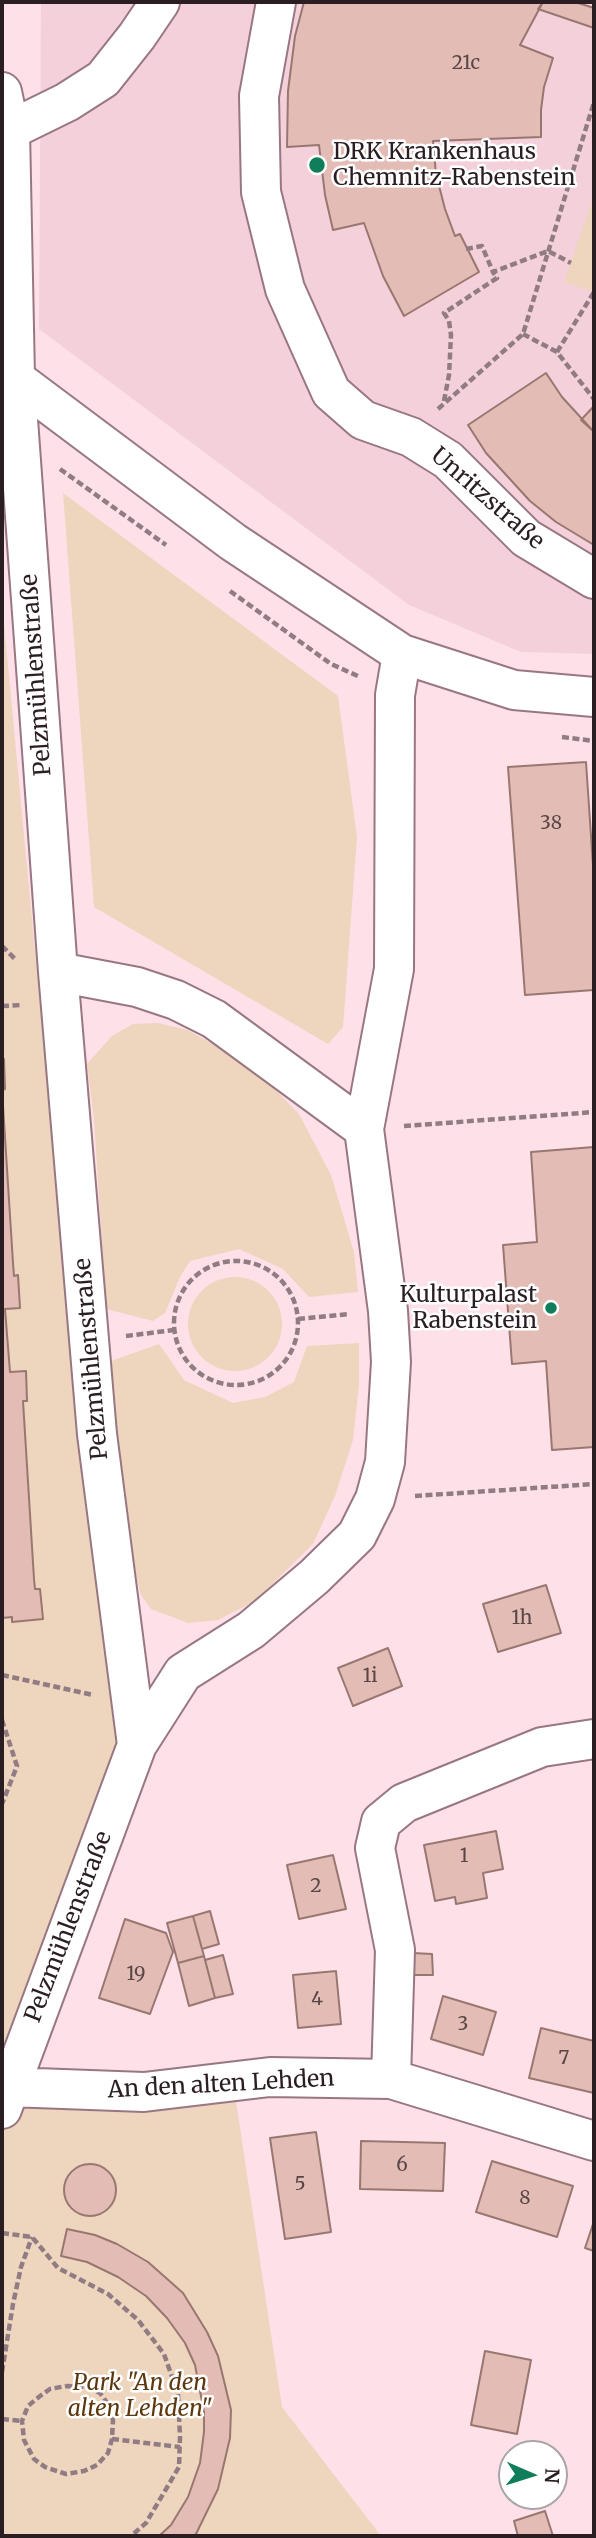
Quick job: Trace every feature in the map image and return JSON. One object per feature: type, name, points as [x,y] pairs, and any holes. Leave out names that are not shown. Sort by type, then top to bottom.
[{"type":"street","points":[[10,130],[67,102],[103,79],[160,2]]},
{"type":"street","name":"Unritzstraße","points":[[276,2],[259,96],[261,192],[285,289],[331,392],[363,420],[411,437],[448,460],[526,538],[594,579]]},
{"type":"street","name":"Pelzmühlenstraße","points":[[2,92],[10,130],[8,373],[97,1434],[137,1745]]},
{"type":"street","points":[[8,373],[233,542],[402,654],[514,690],[594,697]]},
{"type":"street","name":"Pelzmühlenstraße","points":[[5,2098],[137,1745],[183,1673],[251,1630],[314,1577],[357,1535],[376,1499],[386,1449],[391,1362],[388,1311],[364,1129],[394,969],[396,695],[402,654]]},
{"type":"street","points":[[58,972],[137,986],[176,1000],[214,1020],[364,1129]]},
{"type":"street","points":[[391,2079],[395,1950],[375,1848],[381,1822],[404,1803],[542,1747],[594,1739]]},
{"type":"street","name":"An den alten Lehden","points":[[5,2098],[144,2092],[270,2077],[391,2079],[594,2141]]},
{"type":"path","points":[[411,437],[444,402],[523,334],[594,102]]},
{"type":"path","points":[[444,402],[449,375],[451,335],[449,321],[443,313],[497,278],[482,246],[466,249]]},
{"type":"path","points":[[493,272],[548,251],[571,262]]},
{"type":"path","points":[[557,352],[594,292]]},
{"type":"path","points":[[523,334],[557,352],[594,399]]},
{"type":"path","points":[[364,1129],[594,1112]]},
{"type":"path","points":[[239,1261],[257,1265],[273,1273],[294,1301],[298,1319],[297,1335],[283,1364],[271,1375],[257,1382],[241,1385],[225,1385],[196,1371],[185,1360],[174,1330],[174,1312],[180,1295],[191,1280],[204,1269],[239,1261]]},
{"type":"path","points":[[298,1319],[388,1311]]},
{"type":"path","points":[[376,1499],[594,1484]]},
{"type":"path","points":[[2,1675],[131,1703]]},
{"type":"path","points":[[2,1720],[17,1766],[2,1804]]},
{"type":"path","points":[[2,2233],[32,2237],[58,2267],[108,2294],[138,2320],[164,2354],[178,2394],[179,2467],[146,2523],[131,2536]]},
{"type":"path","points":[[2,2371],[21,2267],[32,2237]]},
{"type":"path","points":[[66,2386],[86,2388],[100,2393],[108,2404],[113,2420],[113,2439],[108,2453],[97,2465],[84,2471],[66,2474],[45,2467],[34,2459],[24,2440],[22,2421],[28,2406],[50,2389],[66,2386]]},
{"type":"path","points":[[2,2419],[22,2421]]},
{"type":"path","points":[[113,2439],[180,2447]]},
{"type":"shaded area","name":"DRK Krankenhaus Chemnitz-Rabenstein","points":[[41,2],[594,2],[594,654],[521,652],[409,605],[39,329]]},
{"type":"green space","points":[[594,196],[594,292],[564,282]]},
{"type":"green space","points":[[63,493],[338,696],[357,837],[343,1027],[328,1044],[94,907]]},
{"type":"green space","points":[[2,602],[40,1004],[120,1756],[2,2081]]},
{"type":"green space","points":[[158,1023],[187,1030],[250,1064],[299,1114],[331,1175],[354,1252],[358,1292],[309,1297],[283,1269],[239,1249],[190,1261],[165,1313],[153,1321],[106,1309],[94,1119],[87,1064],[112,1036],[133,1024]]},
{"type":"green space","points":[[235,1277],[253,1280],[268,1291],[279,1306],[282,1324],[279,1342],[268,1357],[253,1368],[235,1371],[217,1368],[202,1357],[191,1342],[188,1324],[191,1306],[202,1291],[217,1280]]},
{"type":"green space","points":[[359,1343],[359,1384],[353,1440],[335,1496],[313,1544],[255,1601],[218,1620],[188,1623],[151,1609],[141,1595],[137,1580],[109,1414],[108,1362],[159,1344],[184,1380],[233,1403],[265,1397],[294,1382],[307,1346]]},
{"type":"green space","name":"Park \"An den alten Lehden\"","points":[[233,2081],[282,2407],[381,2536],[2,2536],[2,2109]]},
{"type":"building","points":[[304,2],[543,2],[520,45],[553,58],[544,87],[541,137],[433,141],[436,174],[445,209],[455,236],[460,234],[479,272],[404,316],[383,276],[364,223],[333,230],[325,195],[319,145],[287,147],[288,91],[295,36]]},
{"type":"building","points":[[543,2],[575,2],[594,8],[594,28],[538,9]]},
{"type":"building","points":[[546,373],[562,397],[594,432],[594,545],[556,522],[530,501],[486,453],[468,425]]},
{"type":"building","points":[[594,406],[594,427],[592,430],[581,420]]},
{"type":"building","points":[[586,762],[594,880],[594,990],[525,995],[508,767]]},
{"type":"building","points":[[2,1059],[5,1089],[2,1090]]},
{"type":"building","points":[[2,1090],[14,1276],[18,1275],[20,1308],[5,1309],[10,1372],[26,1371],[27,1401],[23,1401],[34,1579],[35,1589],[40,1589],[43,1619],[12,1622],[12,1617],[2,1618]]},
{"type":"building","name":"Kulturpalast Rabenstein","points":[[594,1147],[594,1447],[552,1450],[546,1361],[512,1364],[503,1245],[537,1242],[531,1152]]},
{"type":"building","points":[[546,1585],[561,1633],[498,1652],[483,1604]]},
{"type":"building","points":[[388,1648],[402,1686],[353,1706],[338,1668]]},
{"type":"building","points":[[496,1831],[503,1869],[483,1873],[487,1898],[456,1904],[455,1897],[435,1901],[424,1845]]},
{"type":"building","points":[[333,1855],[346,1909],[299,1919],[287,1865]]},
{"type":"building","points":[[210,1911],[219,1944],[202,1949],[193,1916]]},
{"type":"building","points":[[193,1916],[204,1956],[178,1963],[167,1923]]},
{"type":"building","points":[[125,1919],[166,1933],[173,1952],[150,2014],[99,1998]]},
{"type":"building","points":[[413,1953],[432,1954],[433,1975],[413,1975]]},
{"type":"building","points":[[223,1955],[233,1994],[215,1998],[205,1960]]},
{"type":"building","points":[[204,1956],[215,1998],[189,2006],[178,1963]]},
{"type":"building","points":[[336,1971],[341,2024],[298,2028],[293,1975]]},
{"type":"building","points":[[443,1996],[496,2012],[483,2055],[431,2039]]},
{"type":"building","points":[[541,2028],[594,2041],[594,2093],[529,2078]]},
{"type":"building","points":[[316,2132],[331,2232],[285,2239],[270,2138]]},
{"type":"building","points":[[361,2141],[445,2143],[443,2191],[360,2189]]},
{"type":"building","points":[[492,2161],[573,2186],[557,2237],[476,2212]]},
{"type":"building","points":[[90,2164],[100,2166],[108,2172],[114,2180],[114,2200],[108,2208],[100,2214],[90,2216],[80,2214],[72,2208],[66,2200],[64,2190],[66,2180],[72,2172],[80,2166]]},
{"type":"building","points":[[594,2221],[594,2251],[585,2248]]},
{"type":"building","points":[[67,2229],[95,2235],[148,2262],[183,2293],[218,2356],[231,2410],[230,2438],[218,2489],[195,2536],[159,2536],[171,2525],[188,2497],[200,2463],[204,2412],[195,2365],[185,2343],[167,2318],[146,2296],[118,2277],[87,2262],[61,2256]]},
{"type":"building","points":[[485,2351],[531,2360],[517,2434],[471,2425]]},
{"type":"building","points":[[545,2511],[553,2536],[518,2536],[514,2521]]},
{"type":"place","name":"DRK Krankenhaus Chemnitz-Rabenstein","points":[[317,165]]},
{"type":"place","name":"Kulturpalast Rabenstein","points":[[551,1308]]}]
